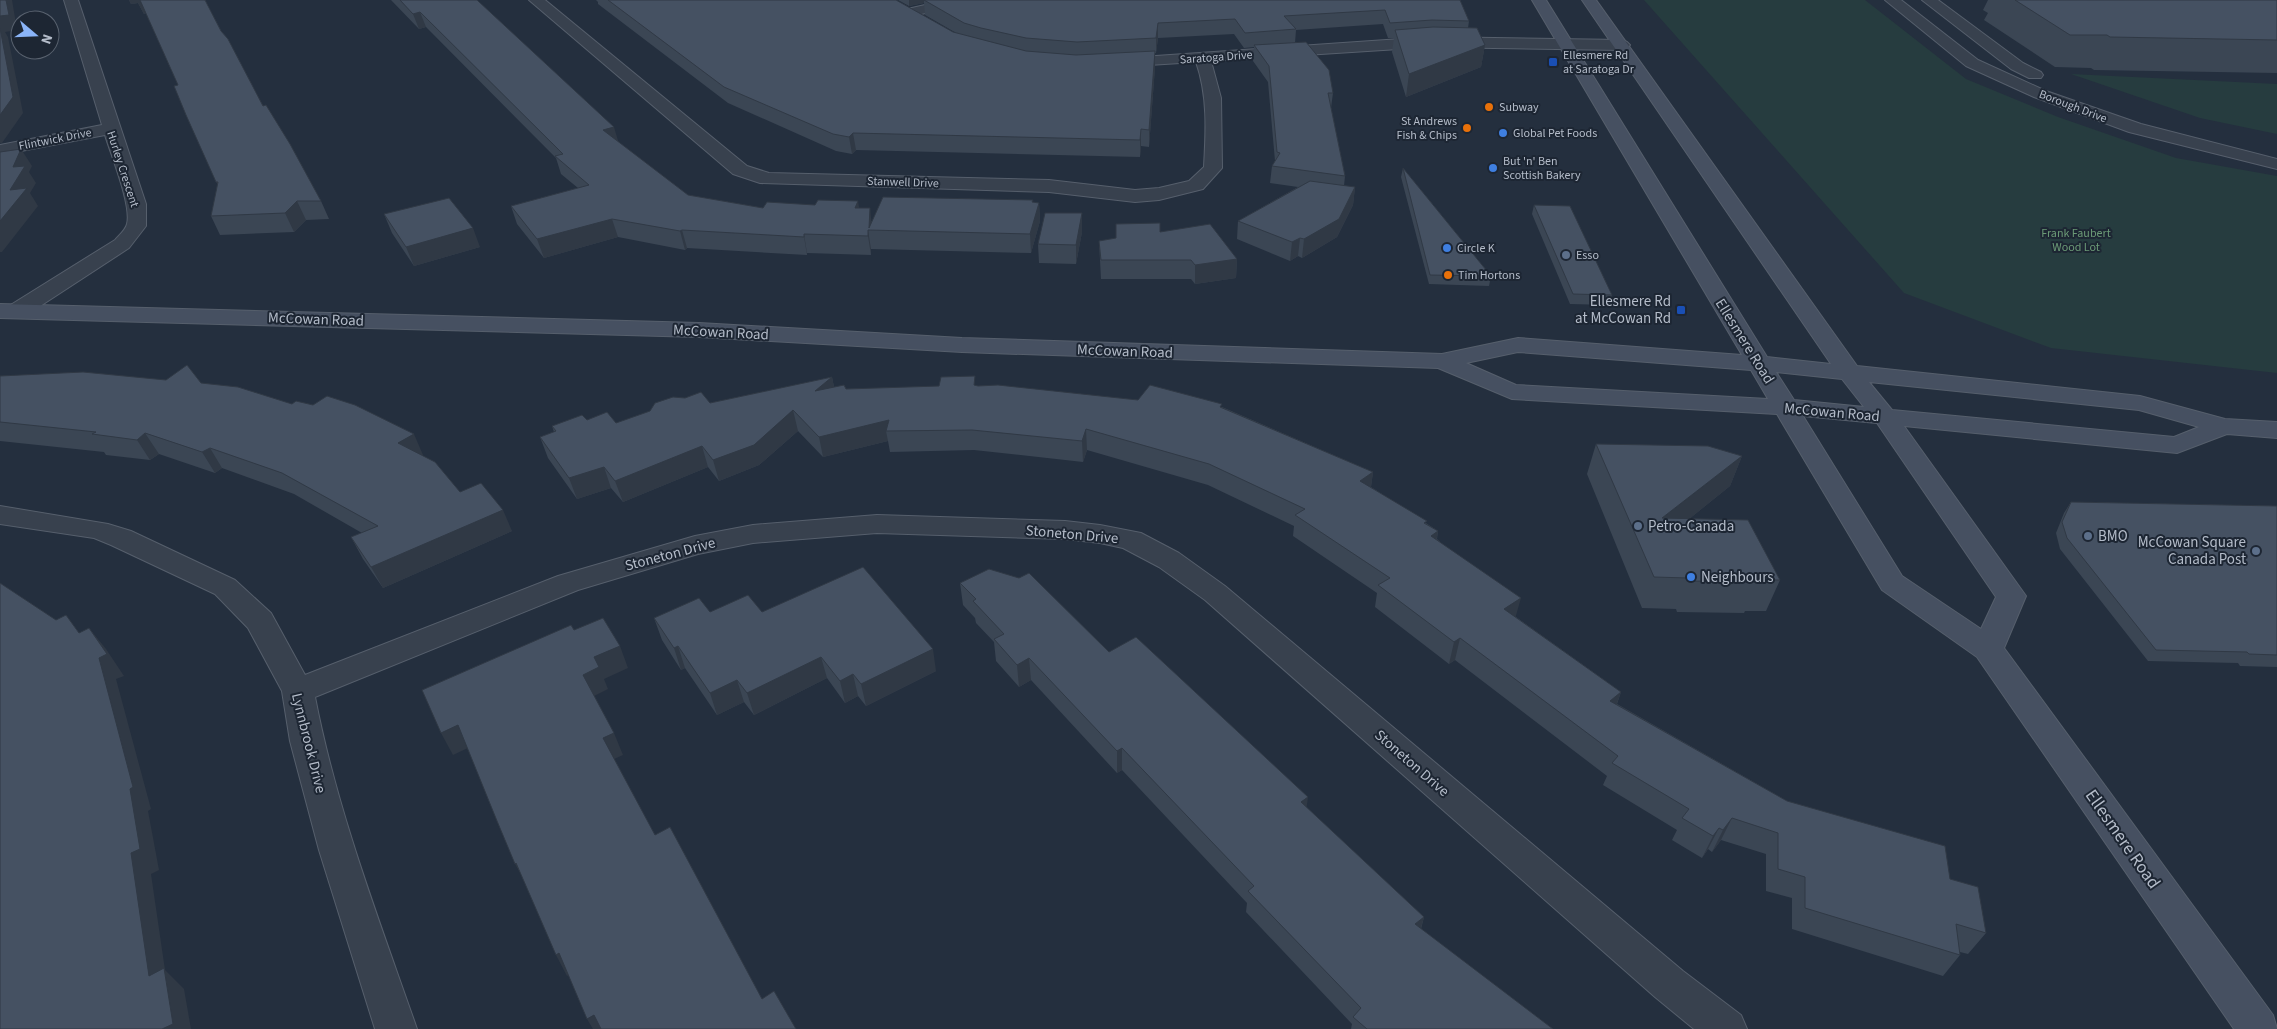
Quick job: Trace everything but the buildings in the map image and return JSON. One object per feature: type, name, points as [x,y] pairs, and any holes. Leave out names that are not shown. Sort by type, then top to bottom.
[{"type":"main road","name":"Ellesmere Road","points":[[1538,0],[1758,363],[1787,407],[1892,583],[1988,649],[2258,1029]]},
{"type":"main road","points":[[1589,0],[1848,371],[1884,416],[2011,596],[1988,649]]},
{"type":"main road","name":"McCowan Road","points":[[8,311],[699,330],[962,346],[1442,361],[1518,345],[1848,371],[2140,403],[2224,426],[2277,430]]},
{"type":"main road","name":"McCowan Road","points":[[1442,361],[1512,392],[1787,407],[2177,445],[2224,426]]},
{"type":"street","name":"Hurley Crescent","points":[[8,311],[122,244],[136,229],[138,216],[136,204],[110,129],[71,0]]},
{"type":"street","name":"Stanwell Drive","points":[[536,0],[740,170],[767,179],[1049,186],[1135,196],[1159,194],[1196,185],[1213,168],[1214,148],[1214,97],[1209,73],[1202,58]]},
{"type":"street","points":[[908,13],[965,0]]},
{"type":"street","name":"Borough Drive","points":[[1892,0],[1972,63],[2040,94],[2135,128],[2184,142],[2277,164]]},
{"type":"street","name":"Borough Drive","points":[[1929,0],[2017,66],[2102,104],[2202,133],[2277,150]]},
{"type":"street","points":[[892,4],[925,23]]},
{"type":"street","name":"Saratoga Drive","points":[[1102,63],[1430,42],[1622,45]]},
{"type":"street","name":"Flintwick Drive","points":[[0,150],[110,129]]},
{"type":"street","name":"Lynnbrook Drive","points":[[0,515],[98,530],[121,538],[225,586],[260,622],[298,691],[307,741],[337,850],[396,1029]]},
{"type":"street","name":"Stoneton Drive","points":[[298,691],[568,584],[695,545],[753,534],[877,524],[1065,530],[1131,540],[1169,560],[1215,593],[1669,984],[1726,1029]]},
{"type":"green space","name":"Frank Faubert Wood Lot","points":[[1644,0],[1865,0],[1966,79],[2058,117],[2176,158],[2277,176],[2277,373],[2051,348],[1904,293]]},
{"type":"green space","points":[[2071,74],[2277,84],[2277,134],[2200,118]]},
{"type":"place","name":"Ellesmere Rd at Saratoga Dr","points":[[1553,62]]},
{"type":"place","name":"Subway","points":[[1489,107]]},
{"type":"place","name":"St Andrews Fish & Chips","points":[[1467,128]]},
{"type":"place","name":"Global Pet Foods","points":[[1503,133]]},
{"type":"place","name":"But 'n' Ben Scottish Bakery","points":[[1493,168]]},
{"type":"place","name":"Circle K","points":[[1447,248]]},
{"type":"place","name":"Esso","points":[[1566,255]]},
{"type":"place","name":"Tim Hortons","points":[[1448,275]]},
{"type":"place","name":"Ellesmere Rd at McCowan Rd","points":[[1681,310]]},
{"type":"place","name":"Petro-Canada","points":[[1638,526]]},
{"type":"place","name":"BMO","points":[[2088,536]]},
{"type":"place","name":"McCowan Square Canada Post","points":[[2256,551]]},
{"type":"place","name":"Neighbours","points":[[1691,577]]}]
